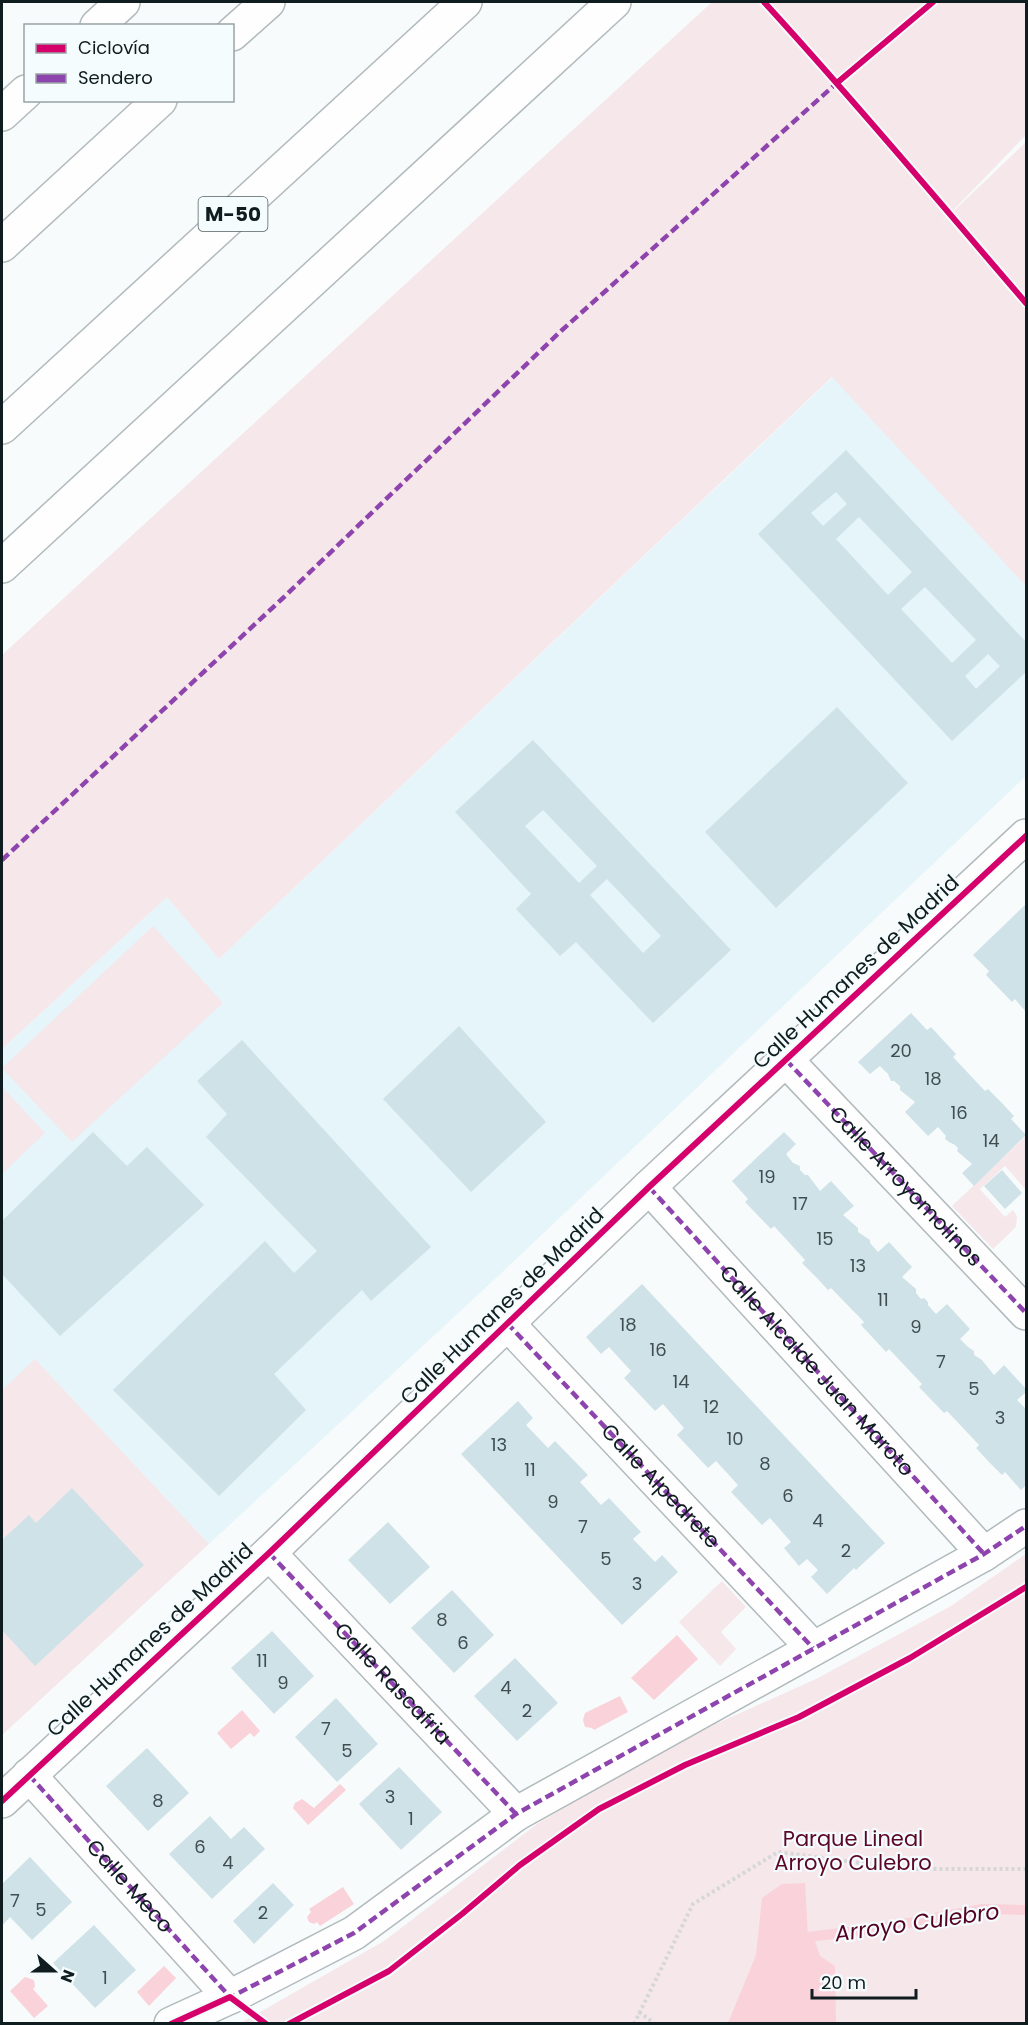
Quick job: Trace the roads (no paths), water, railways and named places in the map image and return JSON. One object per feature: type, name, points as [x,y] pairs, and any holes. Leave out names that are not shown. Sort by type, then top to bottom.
[{"type":"main road","points":[[99,24],[123,2]]},
{"type":"main road","points":[[234,32],[268,2]]},
{"type":"main road","name":"M-50","points":[[2,427],[465,2]]},
{"type":"main road","points":[[2,566],[615,2]]},
{"type":"main road","points":[[2,114],[24,94]]},
{"type":"main road","points":[[2,245],[158,102]]},
{"type":"main road","name":"Calle Humanes de Madrid","points":[[2,1801],[269,1553],[649,1187],[1026,837]]},
{"type":"main road","name":"Calle Arroyomolinos","points":[[786,1060],[1026,1313]]},
{"type":"main road","name":"Calle Alcalde Juan Maroto","points":[[649,1187],[984,1554]]},
{"type":"main road","name":"Calle Alpedrete","points":[[507,1323],[813,1648]]},
{"type":"main road","points":[[171,2024],[230,1997],[354,1933],[516,1814],[984,1554],[1026,1526]]},
{"type":"main road","name":"Calle Rascafria","points":[[269,1553],[516,1814]]},
{"type":"main road","name":"Calle Meco","points":[[28,1775],[230,1997]]},
{"type":"waterway","name":"Arroyo Culebro","points":[[801,1948],[808,1937],[881,1928],[983,1909],[1026,1910]]},
{"type":"park label","name":"Parque Lineal Arroyo Culebro","points":[[853,1851]]}]
